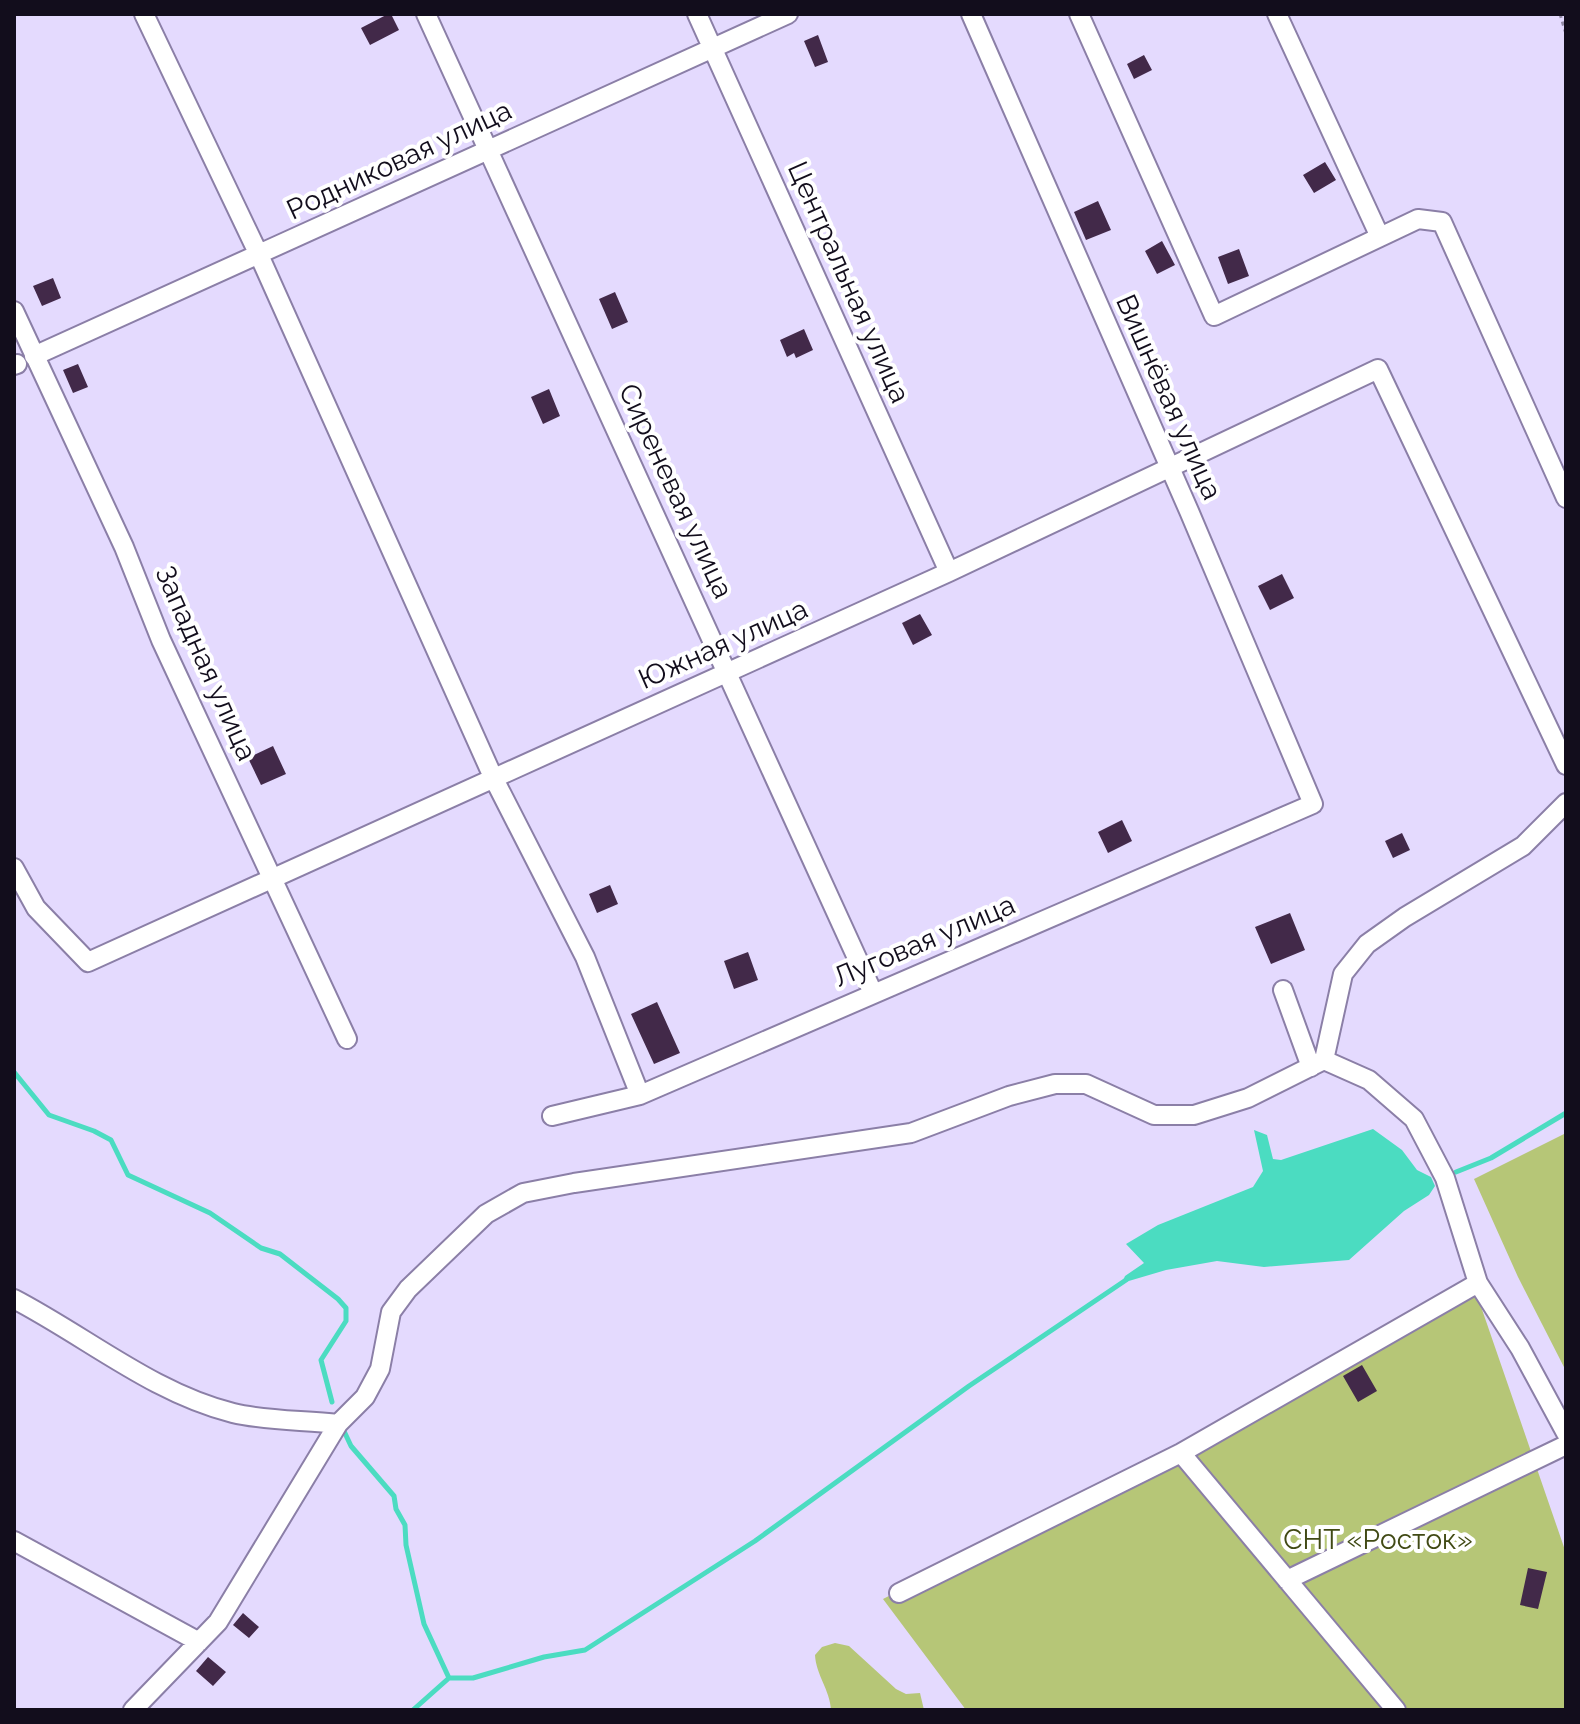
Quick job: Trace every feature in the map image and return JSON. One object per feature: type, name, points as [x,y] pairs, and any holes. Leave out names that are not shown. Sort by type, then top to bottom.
[{"type":"street","points":[[144,14],[259,255],[493,777],[585,957],[640,1095]]},
{"type":"street","name":"Сиреневая улица","points":[[426,14],[873,993]]},
{"type":"street","name":"Центральная улица","points":[[697,14],[949,572]]},
{"type":"street","name":"Родниковая улица","points":[[22,362],[788,14]]},
{"type":"street","name":"Вишнёвая улица","points":[[971,14],[1313,804]]},
{"type":"street","points":[[1079,14],[1214,316],[1418,219],[1442,222],[1566,498]]},
{"type":"street","points":[[1277,14],[1380,237]]},
{"type":"street","name":"Западная улица","points":[[14,311],[22,362],[124,547],[161,640],[347,1039]]},
{"type":"street","name":"Южная улица","points":[[14,868],[36,908],[88,962],[493,777],[729,674],[1378,369],[1566,765]]},
{"type":"street","points":[[1317,1064],[1343,974],[1367,944],[1405,917],[1523,846],[1566,803]]},
{"type":"street","name":"Луговая улица","points":[[552,1116],[640,1095],[1313,804]]},
{"type":"street","points":[[1283,990],[1317,1064]]},
{"type":"street","points":[[133,1710],[218,1622],[338,1424],[365,1397],[380,1369],[391,1312],[408,1289],[486,1214],[523,1193],[574,1183],[911,1133],[1009,1096],[1055,1084],[1086,1084],[1154,1115],[1194,1115],[1248,1098],[1317,1064],[1369,1080],[1414,1119],[1445,1178],[1478,1283],[1520,1348],[1566,1433]]},
{"type":"street","points":[[899,1593],[1181,1453],[1478,1283]]},
{"type":"street","points":[[14,1300],[161,1385],[194,1400],[235,1414],[338,1424]]},
{"type":"street","points":[[1287,1580],[1566,1445]]},
{"type":"street","points":[[1181,1453],[1396,1710]]},
{"type":"street","points":[[14,1541],[199,1642]]},
{"type":"path","points":[[1560,14],[1566,34]]},
{"type":"green space","points":[[1566,1133],[1566,1371],[1518,1277],[1474,1179]]},
{"type":"green space","name":"СНТ «Росток»","points":[[1477,1295],[1566,1553],[1566,1710],[966,1710],[883,1599]]},
{"type":"green space","points":[[835,1643],[849,1646],[896,1689],[906,1694],[920,1693],[924,1710],[831,1710],[815,1655],[822,1647]]},
{"type":"shaded area","points":[[1373,1129],[1402,1150],[1417,1170],[1431,1177],[1435,1186],[1429,1195],[1404,1211],[1349,1260],[1264,1267],[1217,1261],[1166,1270],[1122,1283],[1125,1276],[1144,1263],[1126,1244],[1158,1225],[1253,1187],[1263,1171],[1254,1130],[1267,1135],[1273,1159],[1281,1160]]},
{"type":"building","points":[[391,14],[399,30],[370,45],[361,28]]},
{"type":"building","points":[[818,35],[828,62],[815,67],[804,41]]},
{"type":"building","points":[[1144,55],[1152,70],[1134,79],[1127,64]]},
{"type":"building","points":[[1325,162],[1336,180],[1314,193],[1303,175]]},
{"type":"building","points":[[1098,201],[1111,230],[1086,240],[1074,212]]},
{"type":"building","points":[[1162,241],[1175,265],[1157,274],[1145,251]]},
{"type":"building","points":[[1239,249],[1249,276],[1228,284],[1218,257]]},
{"type":"building","points":[[53,278],[61,298],[42,306],[33,286]]},
{"type":"building","points":[[615,292],[628,322],[612,329],[599,299]]},
{"type":"building","points":[[804,329],[813,350],[796,358],[794,353],[787,357],[780,340]]},
{"type":"building","points":[[78,364],[88,387],[73,393],[63,370]]},
{"type":"building","points":[[549,389],[560,416],[543,424],[531,397]]},
{"type":"building","points":[[1282,574],[1294,598],[1270,610],[1258,586]]},
{"type":"building","points":[[920,614],[932,635],[913,645],[902,623]]},
{"type":"building","points":[[273,746],[286,774],[261,785],[248,758]]},
{"type":"building","points":[[1122,820],[1132,841],[1108,853],[1098,832]]},
{"type":"building","points":[[1402,833],[1410,850],[1393,858],[1385,841]]},
{"type":"building","points":[[610,885],[618,904],[597,913],[589,894]]},
{"type":"building","points":[[1290,913],[1305,950],[1271,964],[1255,927]]},
{"type":"building","points":[[748,952],[758,980],[734,989],[724,961]]},
{"type":"building","points":[[657,1002],[680,1053],[654,1064],[631,1014]]},
{"type":"building","points":[[1362,1365],[1377,1391],[1358,1402],[1343,1376]]},
{"type":"building","points":[[1528,1568],[1547,1572],[1538,1609],[1520,1605]]},
{"type":"building","points":[[243,1613],[259,1627],[249,1638],[233,1625]]},
{"type":"building","points":[[208,1657],[226,1672],[213,1686],[196,1671]]},
{"type":"waterway","points":[[14,1072],[49,1115],[111,1140],[128,1175],[210,1213],[261,1248],[280,1254],[338,1299],[346,1308],[346,1321],[321,1360],[332,1402]]},
{"type":"waterway","points":[[1456,1172],[1491,1158],[1566,1113]]},
{"type":"waterway","points":[[413,1710],[449,1678],[473,1678],[544,1657],[585,1650],[755,1541],[969,1386],[1126,1280]]},
{"type":"waterway","points":[[343,1429],[351,1446],[394,1496],[396,1509],[405,1525],[406,1545],[424,1624],[449,1678]]}]
